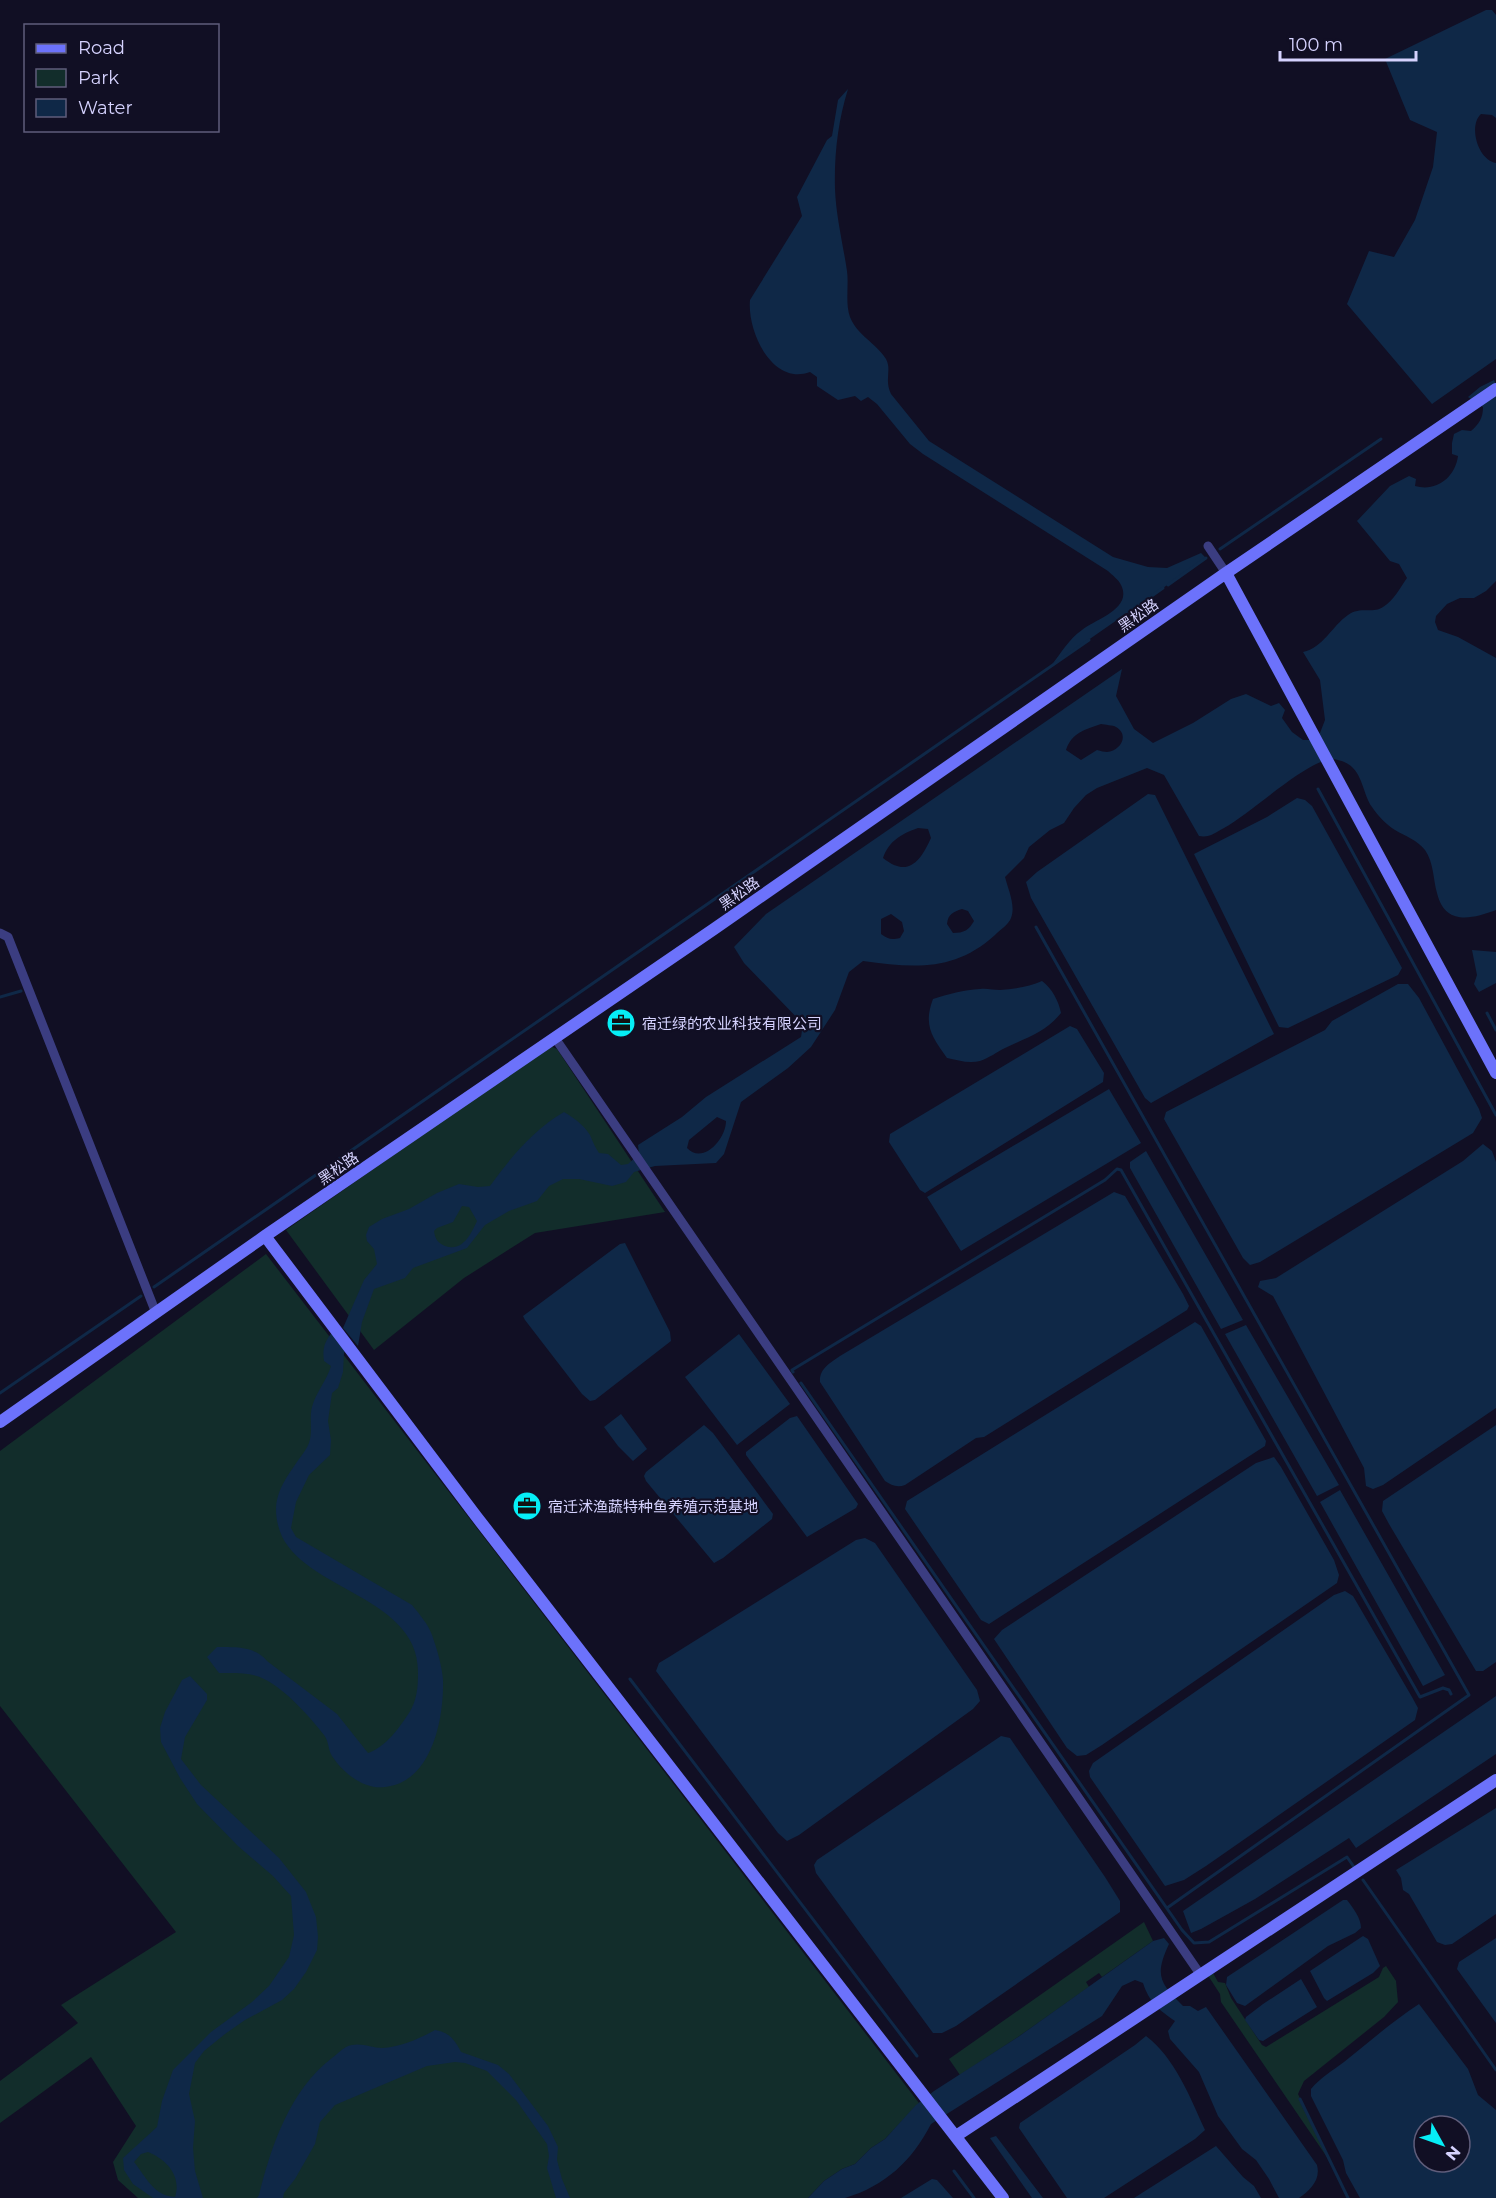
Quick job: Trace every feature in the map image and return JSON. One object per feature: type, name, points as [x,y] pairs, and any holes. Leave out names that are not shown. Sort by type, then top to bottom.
[{"type":"street","name":"黑松路","points":[[0,1422],[555,1038],[1223,569],[1496,389]]},
{"type":"street","points":[[1208,546],[1223,569],[1496,1073]]},
{"type":"street","points":[[0,933],[8,937],[156,1313]]},
{"type":"street","points":[[555,1038],[1200,1974]]},
{"type":"street","points":[[266,1236],[483,1525],[1003,2198]]},
{"type":"street","points":[[956,2136],[1496,1780]]},
{"type":"green space","points":[[550,1046],[557,1049],[665,1212],[535,1233],[464,1278],[374,1350],[286,1230]]},
{"type":"green space","points":[[266,1254],[919,2103],[885,2139],[871,2148],[855,2164],[842,2169],[824,2181],[808,2198],[138,2198],[118,2180],[113,2162],[136,2126],[91,2057],[0,2123],[0,2081],[78,2023],[61,2005],[176,1932],[0,1706],[0,1451]]},
{"type":"green space","points":[[1144,1922],[1153,1941],[1102,1977],[1099,1973],[1086,1982],[1089,1987],[960,2075],[949,2059]]},
{"type":"green space","points":[[1386,1966],[1396,1981],[1398,2002],[1384,2017],[1304,2081],[1298,2094],[1331,2163],[1221,2002],[1220,1994],[1207,1974],[1213,1973],[1218,1982],[1225,1983],[1231,1998],[1262,2045],[1266,2047],[1379,1977]]},
{"type":"water","points":[[1486,10],[1492,10],[1496,15],[1496,118],[1492,115],[1481,114],[1477,119],[1475,134],[1484,156],[1496,163],[1496,359],[1432,404],[1347,304],[1369,251],[1394,257],[1415,220],[1433,167],[1437,132],[1410,120],[1385,59]]},
{"type":"water","points":[[848,89],[839,126],[835,189],[847,271],[848,306],[850,317],[857,329],[877,348],[888,363],[888,384],[891,394],[929,441],[1113,557],[1148,567],[1167,568],[1201,553],[1206,558],[1051,666],[1077,634],[1111,612],[1122,601],[1123,593],[1119,581],[1108,571],[923,454],[910,444],[877,404],[868,397],[861,401],[855,396],[838,400],[817,386],[817,377],[810,372],[796,374],[784,371],[765,353],[753,326],[750,300],[802,216],[797,197],[827,140],[832,136],[838,100]]},
{"type":"water","points":[[1494,380],[1496,384],[1496,581],[1474,598],[1460,598],[1447,604],[1436,616],[1435,622],[1438,630],[1458,637],[1496,658],[1496,910],[1469,917],[1460,917],[1446,911],[1437,893],[1432,866],[1425,850],[1415,841],[1392,828],[1379,816],[1369,802],[1357,773],[1344,762],[1331,759],[1307,769],[1235,821],[1209,836],[1199,836],[1164,775],[1147,768],[1097,788],[1086,795],[1064,823],[1050,830],[1029,847],[1024,858],[1005,877],[1012,903],[1010,920],[980,947],[964,956],[933,965],[916,966],[863,961],[849,972],[835,1010],[811,1047],[788,1068],[741,1102],[724,1154],[716,1163],[655,1166],[634,1172],[626,1182],[612,1186],[579,1179],[563,1179],[549,1186],[537,1201],[509,1211],[485,1225],[467,1248],[413,1268],[405,1278],[374,1289],[362,1322],[358,1346],[343,1328],[364,1280],[377,1264],[374,1249],[367,1241],[366,1235],[369,1227],[459,1184],[490,1186],[523,1145],[542,1127],[564,1112],[585,1128],[599,1153],[608,1154],[621,1165],[628,1164],[639,1154],[638,1145],[682,1117],[706,1097],[801,1037],[803,1024],[744,963],[734,947],[766,914],[1122,669],[1116,696],[1134,729],[1153,743],[1193,723],[1231,699],[1246,694],[1271,706],[1279,703],[1285,710],[1282,718],[1292,732],[1303,740],[1311,740],[1320,733],[1325,720],[1320,680],[1303,652],[1316,646],[1353,612],[1383,607],[1394,597],[1407,578],[1399,564],[1390,561],[1357,521],[1390,486],[1409,476],[1416,479],[1415,486],[1423,487],[1437,485],[1449,477],[1458,456],[1452,454],[1454,434],[1462,430],[1471,431],[1481,418],[1483,407],[1468,397],[1480,387]],"holes":[[[1101,724],[1111,725],[1120,730],[1122,742],[1112,751],[1097,750],[1081,760],[1066,750],[1075,735]],[[918,828],[928,829],[931,838],[918,860],[906,867],[900,867],[883,858],[892,843]],[[962,909],[968,911],[974,921],[966,930],[953,933],[947,924],[950,916]],[[891,914],[902,922],[904,931],[900,938],[890,939],[881,934],[881,919]],[[717,1117],[726,1121],[722,1135],[712,1148],[700,1153],[687,1148],[689,1140]],[[462,1206],[469,1207],[477,1221],[466,1241],[457,1246],[445,1246],[439,1242],[434,1231],[453,1222]]]},
{"type":"water","points":[[1148,794],[1155,795],[1274,1034],[1151,1103],[1145,1098],[1031,898],[1026,882]]},
{"type":"water","points":[[1297,798],[1305,800],[1312,806],[1402,968],[1398,975],[1288,1028],[1279,1027],[1194,854],[1267,817]]},
{"type":"water","points":[[1472,950],[1496,952],[1496,983],[1479,992],[1474,984],[1477,975]]},
{"type":"water","points":[[1042,981],[1049,987],[1059,1004],[1061,1013],[1035,1034],[976,1062],[947,1058],[933,1037],[929,1016],[933,999],[968,990],[1000,990],[1032,985]]},
{"type":"water","points":[[1398,984],[1408,984],[1419,998],[1482,1118],[1473,1133],[1260,1262],[1250,1265],[1243,1258],[1164,1119],[1166,1112],[1325,1030],[1332,1021]]},
{"type":"water","points":[[1070,1026],[1077,1029],[1104,1073],[1103,1082],[925,1193],[920,1190],[889,1142],[890,1134]]},
{"type":"water","points":[[1109,1089],[1141,1143],[961,1251],[927,1197]]},
{"type":"water","points":[[1483,1144],[1492,1151],[1496,1162],[1496,1408],[1383,1485],[1373,1489],[1366,1486],[1364,1468],[1273,1296],[1258,1287],[1260,1281],[1276,1278],[1463,1161]]},
{"type":"water","points":[[1146,1151],[1243,1320],[1221,1329],[1130,1168],[1130,1162]]},
{"type":"water","points":[[1114,1192],[1125,1196],[1183,1294],[1189,1306],[1187,1310],[984,1437],[976,1438],[905,1485],[894,1486],[885,1481],[820,1382],[823,1370],[840,1356]]},
{"type":"water","points":[[625,1243],[670,1332],[671,1341],[595,1400],[590,1401],[582,1394],[523,1316],[620,1244]]},
{"type":"water","points":[[1195,1322],[1201,1326],[1266,1441],[1265,1446],[989,1624],[981,1620],[905,1509],[907,1501]]},
{"type":"water","points":[[1246,1325],[1339,1485],[1317,1496],[1225,1334]]},
{"type":"water","points":[[333,1331],[347,1348],[344,1353],[343,1372],[338,1388],[332,1393],[328,1421],[331,1440],[330,1455],[309,1475],[296,1502],[291,1528],[296,1537],[412,1605],[430,1631],[443,1680],[443,1696],[437,1730],[424,1761],[414,1774],[401,1783],[385,1787],[369,1786],[348,1774],[331,1754],[324,1735],[280,1689],[254,1675],[219,1673],[207,1657],[217,1647],[244,1648],[257,1652],[337,1714],[368,1753],[381,1746],[392,1736],[414,1703],[418,1673],[413,1646],[399,1625],[379,1608],[306,1564],[288,1547],[278,1525],[276,1506],[280,1490],[309,1443],[312,1407],[331,1366],[324,1361],[323,1352],[326,1341]]},
{"type":"water","points":[[739,1334],[790,1404],[737,1445],[685,1377]]},
{"type":"water","points":[[621,1414],[647,1449],[633,1461],[604,1427]]},
{"type":"water","points":[[797,1416],[858,1504],[856,1508],[807,1537],[746,1455],[746,1452],[790,1418]]},
{"type":"water","points":[[704,1425],[713,1433],[773,1514],[772,1519],[714,1563],[644,1476]]},
{"type":"water","points":[[1496,1425],[1496,1662],[1483,1671],[1476,1671],[1382,1511],[1383,1501]]},
{"type":"water","points":[[1274,1457],[1334,1560],[1339,1575],[1337,1583],[1102,1745],[1086,1755],[1077,1756],[1067,1748],[994,1639],[1002,1630],[1256,1463]]},
{"type":"water","points":[[1340,1490],[1445,1675],[1423,1686],[1320,1502]]},
{"type":"water","points":[[865,1538],[875,1543],[977,1690],[980,1701],[973,1709],[799,1835],[787,1841],[778,1833],[656,1671],[659,1663],[856,1540]]},
{"type":"water","points":[[1345,1591],[1353,1596],[1418,1708],[1415,1720],[1206,1866],[1184,1880],[1165,1886],[1090,1777],[1089,1771],[1093,1763],[1334,1595]]},
{"type":"water","points":[[190,1676],[207,1694],[207,1700],[185,1737],[181,1759],[201,1785],[279,1858],[306,1892],[316,1917],[318,1937],[317,1950],[294,1989],[282,2000],[225,2034],[204,2051],[195,2063],[189,2094],[195,2121],[193,2148],[195,2171],[203,2198],[153,2198],[133,2184],[124,2170],[123,2158],[157,2127],[162,2101],[173,2070],[211,2032],[252,2002],[269,1986],[289,1957],[294,1935],[291,1896],[197,1804],[161,1742],[160,1728],[165,1712],[182,1680]],"holes":[[[148,2152],[171,2169],[174,2175],[177,2189],[175,2197],[156,2189],[134,2162],[141,2154]]]},
{"type":"water","points":[[1496,1696],[1496,1754],[1356,1848],[1349,1838],[1255,1899],[1191,1933],[1183,1911]]},
{"type":"water","points":[[1001,1736],[1010,1738],[1105,1877],[1120,1901],[1120,1912],[956,2026],[942,2033],[933,2033],[816,1873],[814,1865],[817,1860]]},
{"type":"water","points":[[1496,1808],[1496,1914],[1452,1944],[1445,1945],[1437,1942],[1409,1894],[1403,1890],[1401,1878],[1396,1870]]},
{"type":"water","points":[[1343,1900],[1347,1900],[1354,1910],[1361,1928],[1328,1946],[1245,2006],[1237,2003],[1226,1985],[1227,1977]]},
{"type":"water","points":[[1363,1936],[1368,1939],[1380,1966],[1373,1973],[1327,2001],[1310,1971]]},
{"type":"water","points":[[1164,1938],[1169,1944],[1161,1972],[1169,1991],[1183,2006],[1190,2006],[1198,2011],[1206,2007],[1317,2165],[1316,2180],[1311,2188],[1299,2198],[1279,2198],[1256,2160],[1242,2149],[1218,2116],[1199,2072],[1170,2039],[1168,2031],[1175,2021],[1155,2005],[1143,1983],[1135,1980],[1122,1986],[1102,2016],[931,2124],[906,2161],[873,2187],[845,2198],[808,2198],[824,2181],[842,2169],[855,2164],[871,2148],[885,2139],[916,2105],[934,2091],[1018,2037],[1153,1941]]},
{"type":"water","points":[[1496,1938],[1496,2023],[1457,1969],[1459,1962]]},
{"type":"water","points":[[1301,1979],[1317,2007],[1263,2041],[1259,2040],[1245,2020],[1246,2017]]},
{"type":"water","points":[[1419,2004],[1468,2069],[1478,2095],[1496,2110],[1496,2198],[1360,2198],[1311,2096],[1311,2089]]},
{"type":"water","points":[[435,2030],[451,2037],[461,2052],[498,2065],[509,2074],[548,2126],[558,2147],[557,2160],[570,2198],[556,2198],[547,2168],[549,2156],[547,2144],[516,2100],[487,2071],[455,2062],[427,2066],[335,2105],[320,2122],[315,2144],[283,2198],[257,2198],[284,2120],[317,2071],[351,2045],[378,2048],[396,2046]]},
{"type":"water","points":[[1146,2036],[1165,2055],[1173,2067],[1205,2130],[1195,2139],[1104,2198],[1067,2198],[1019,2128],[1020,2123]]},
{"type":"water","points":[[996,2136],[1043,2198],[1032,2198],[990,2138]]},
{"type":"water","points":[[1216,2146],[1254,2186],[1261,2198],[1134,2198]]},
{"type":"water","points":[[932,2179],[937,2180],[953,2198],[901,2198]]},
{"type":"waterway","points":[[1220,549],[1381,439]]},
{"type":"waterway","points":[[1168,585],[1206,558]]},
{"type":"waterway","points":[[1129,612],[1163,588]]},
{"type":"waterway","points":[[154,1287],[1089,640]]},
{"type":"waterway","points":[[1318,789],[1496,1115]]},
{"type":"waterway","points":[[1036,927],[1469,1695],[1167,1908]]},
{"type":"waterway","points":[[0,997],[21,991]]},
{"type":"waterway","points":[[1487,1013],[1496,1030]]},
{"type":"waterway","points":[[793,1372],[792,1370],[1105,1180],[1117,1169],[1121,1170],[1420,1697],[1443,1688],[1449,1690],[1451,1694]]},
{"type":"waterway","points":[[0,1393],[141,1296]]},
{"type":"waterway","points":[[801,1383],[1182,1930],[1194,1943],[1209,1942],[1347,1857],[1354,1867]]},
{"type":"waterway","points":[[630,1679],[917,2056]]},
{"type":"waterway","points":[[1363,1880],[1496,2070]]},
{"type":"waterway","points":[[1300,2099],[1348,2198]]},
{"type":"waterway","points":[[954,2171],[974,2198]]},
{"type":"place","name":"宿迁绿的农业科技有限公司","points":[[621,1023]]},
{"type":"place","name":"宿迁沭渔蔬特种鱼养殖示范基地","points":[[527,1506]]}]
